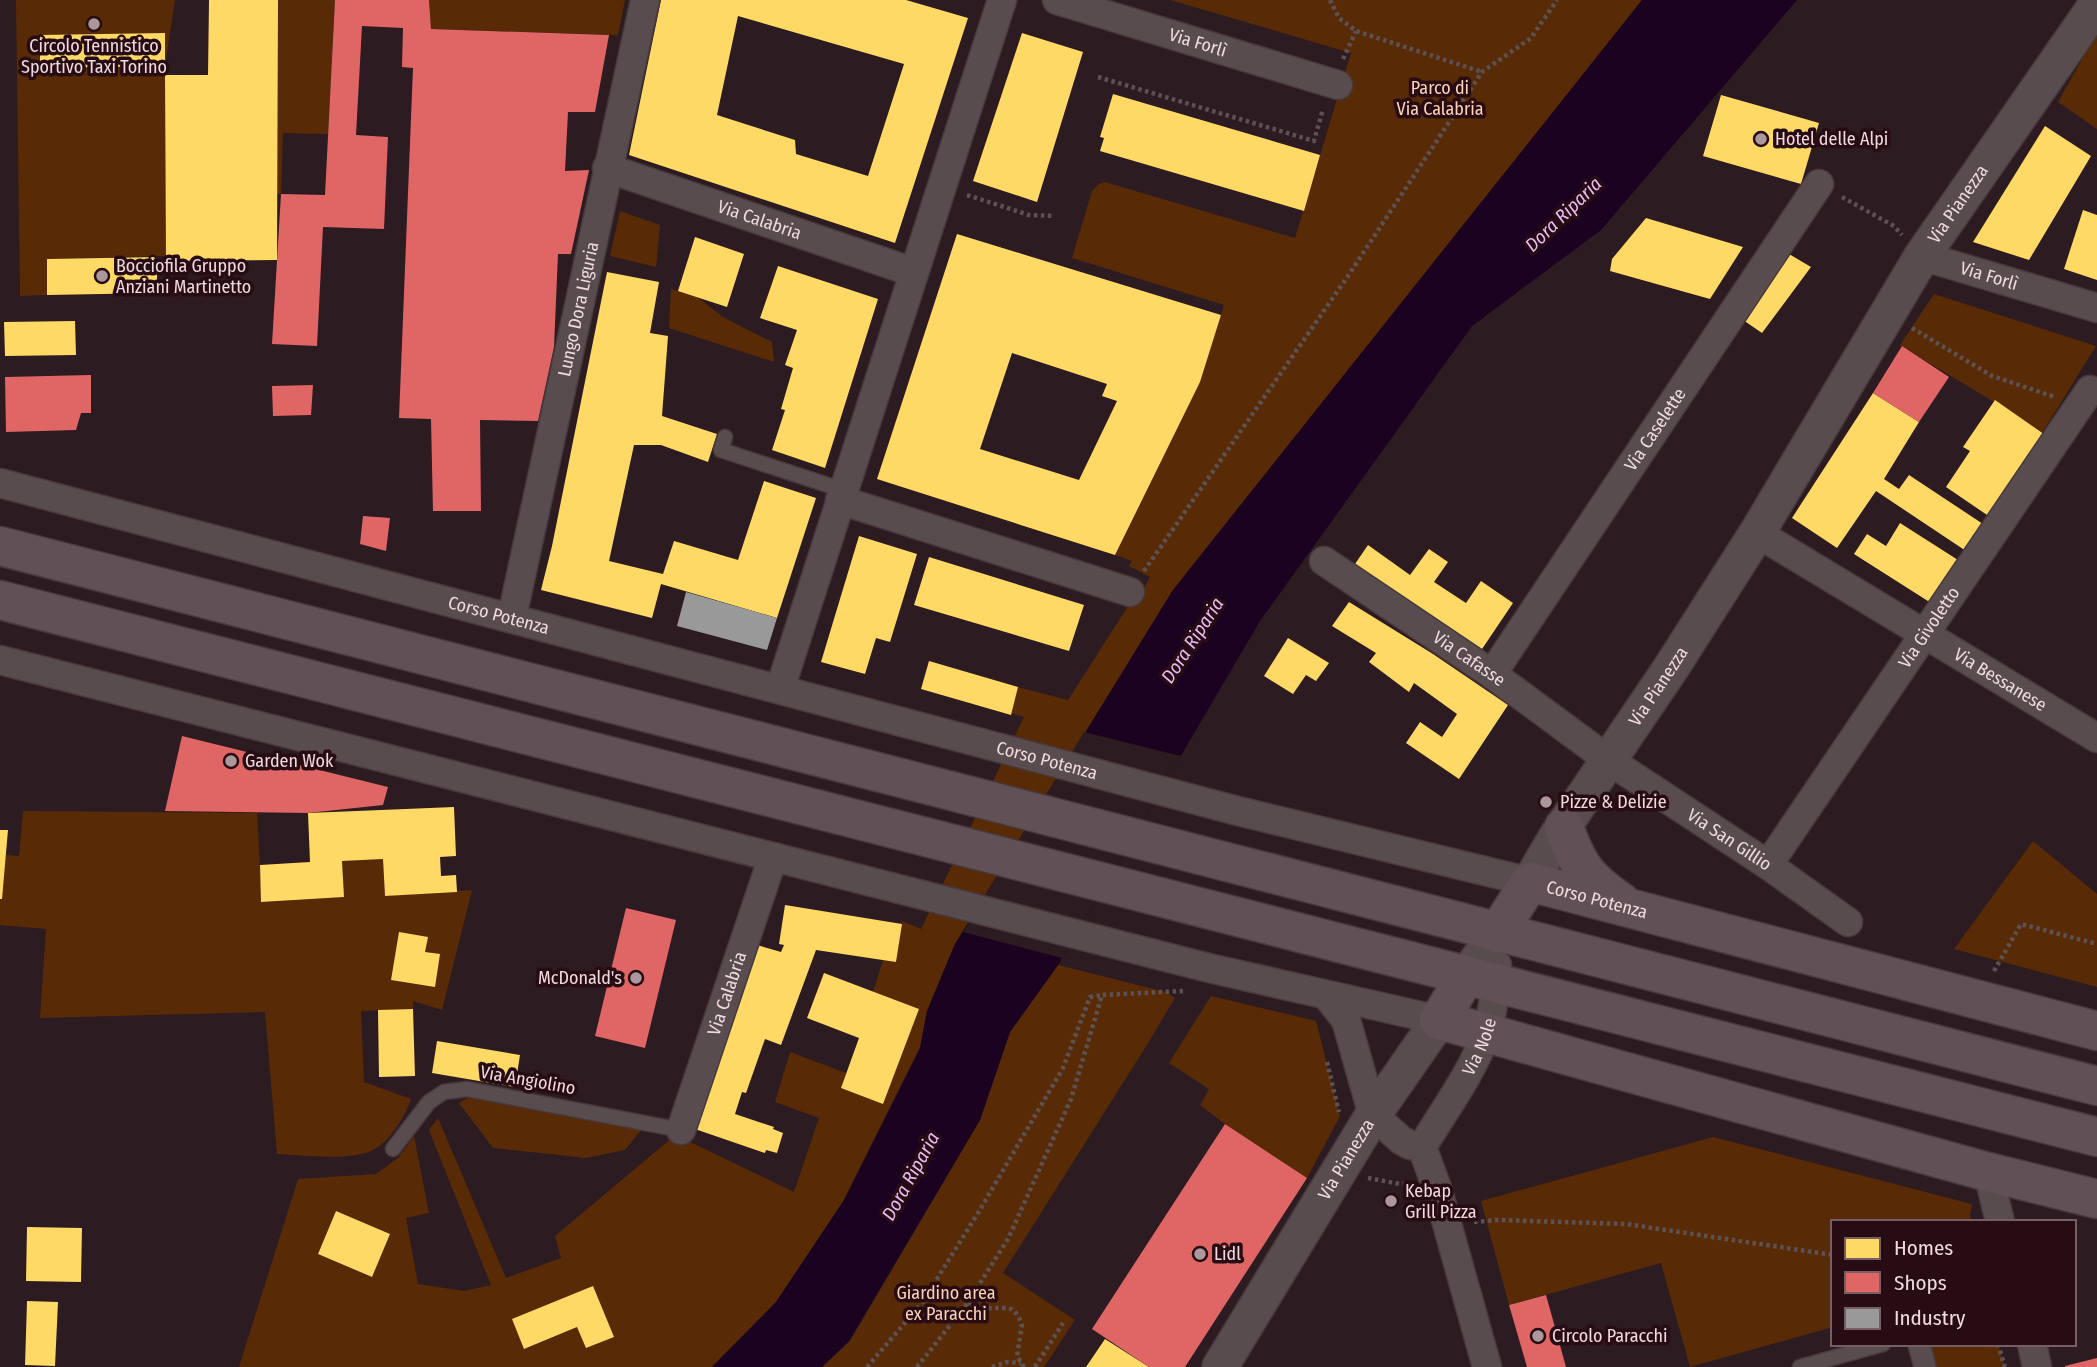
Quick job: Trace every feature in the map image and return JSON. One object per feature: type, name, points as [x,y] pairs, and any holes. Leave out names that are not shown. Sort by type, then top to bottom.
[{"type":"main road","points":[[0,546],[2097,1086]]},
{"type":"main road","points":[[0,600],[2097,1137]]},
{"type":"main road","points":[[1564,827],[1575,857],[1587,874],[1598,886],[1628,907]]},
{"type":"main road","name":"Corso Potenza","points":[[1530,882],[2097,1031]]},
{"type":"main road","name":"Via Pianezza","points":[[1497,933],[1530,882]]},
{"type":"main road","name":"Via Pianezza","points":[[1439,1020],[1481,980]]},
{"type":"main road","points":[[1439,1020],[1988,1172],[2097,1199]]},
{"type":"street","name":"Lungo Dora Liguria","points":[[512,617],[645,0]]},
{"type":"street","points":[[780,689],[1002,0]]},
{"type":"street","name":"Via Forlì","points":[[1057,0],[1334,83]]},
{"type":"street","name":"Via Pianezza","points":[[1530,882],[1757,533],[1922,256],[2097,4]]},
{"type":"street","name":"Via Calabria","points":[[607,168],[914,272]]},
{"type":"street","name":"Via Caselette","points":[[1492,674],[1819,184]]},
{"type":"street","name":"Via Forlì","points":[[1922,256],[2097,308]]},
{"type":"street","name":"Via Givoletto","points":[[1768,865],[2085,398]]},
{"type":"street","name":"Corso Potenza","points":[[0,483],[1234,810],[1530,882]]},
{"type":"street","points":[[842,495],[1130,592]]},
{"type":"street","name":"Via Bessanese","points":[[1757,533],[2097,738]]},
{"type":"street","name":"Via Cafasse","points":[[1324,561],[1492,674],[1610,761]]},
{"type":"street","points":[[0,660],[1176,960],[1439,1020]]},
{"type":"street","name":"Via San Gillio","points":[[1610,761],[1768,865],[1848,922]]},
{"type":"street","name":"Via Calabria","points":[[681,1130],[773,857]]},
{"type":"street","name":"Via Pianezza","points":[[1481,980],[1497,933]]},
{"type":"street","name":"Via Nole","points":[[1422,1147],[1486,1034],[1481,980]]},
{"type":"street","points":[[1327,996],[1346,1020],[1357,1116],[1410,1145],[1422,1147],[1449,1229],[1487,1367]]},
{"type":"street","name":"Via Pianezza","points":[[1220,1367],[1341,1169],[1357,1116],[1439,1020]]},
{"type":"street","points":[[1988,1172],[2000,1220]]},
{"type":"street","points":[[1920,1346],[1925,1367]]},
{"type":"street","points":[[2032,1346],[2037,1367]]},
{"type":"lane","points":[[725,437],[721,450],[842,495]]},
{"type":"lane","name":"Via Angiolino","points":[[393,1149],[429,1102],[444,1092],[467,1089],[681,1130]]},
{"type":"lane","points":[[1800,1367],[1877,1346]]},
{"type":"path","points":[[1330,0],[1339,19],[1356,31],[1482,72]]},
{"type":"path","points":[[1130,592],[1348,276],[1482,72],[1531,38],[1557,0]]},
{"type":"path","points":[[1098,77],[1314,141],[1334,83]]},
{"type":"path","points":[[1819,184],[1894,226],[1922,256]]},
{"type":"path","points":[[941,187],[1029,215],[1055,216]]},
{"type":"path","points":[[1888,313],[1992,376],[2085,398]]},
{"type":"path","points":[[1991,977],[2021,924],[2097,944]]},
{"type":"path","points":[[867,1367],[922,1303],[1063,1068],[1090,997],[1186,991]]},
{"type":"path","points":[[917,1367],[968,1302],[1008,1239],[1071,1099],[1102,995]]},
{"type":"path","points":[[1325,1057],[1357,1116]]},
{"type":"path","points":[[1341,1169],[1365,1178],[1400,1184],[1434,1179]]},
{"type":"path","points":[[1449,1229],[1472,1222],[1498,1220],[1626,1224],[1831,1255]]},
{"type":"path","points":[[968,1302],[982,1308],[1007,1307],[1013,1310],[1022,1324],[1017,1356],[1023,1365]]},
{"type":"path","points":[[1035,1367],[1063,1323]]},
{"type":"path","points":[[1999,1346],[2005,1367]]},
{"type":"path","points":[[992,1367],[1007,1362],[1023,1365]]},
{"type":"green space","points":[[16,0],[175,0],[165,66],[166,256],[47,259],[47,295],[20,296]]},
{"type":"green space","points":[[278,0],[335,0],[328,134],[283,133],[281,194],[277,194]]},
{"type":"green space","points":[[429,0],[625,0],[618,35],[431,29]]},
{"type":"green space","name":"Parco di Via Calabria","points":[[1170,0],[1642,0],[1173,590],[955,944],[927,1011],[920,1048],[844,1200],[776,1302],[712,1367],[239,1367],[298,1179],[376,1174],[399,1157],[414,1136],[429,1213],[406,1218],[418,1284],[464,1291],[491,1285],[429,1130],[438,1118],[506,1278],[561,1258],[555,1236],[673,1137],[688,1141],[794,1192],[819,1118],[775,1102],[790,1052],[846,1073],[841,1088],[883,1103],[919,1009],[873,992],[883,960],[896,962],[902,921],[921,929],[1024,717],[1011,713],[1018,687],[1068,700],[1132,600],[1142,592],[1150,577],[1129,566],[1132,561],[1115,555],[1200,382],[1224,305],[1072,258],[1092,191],[1105,182],[1295,238],[1351,53]],"holes":[[[336,1211],[390,1234],[371,1277],[318,1254]],[[593,1286],[577,1327],[525,1349]]]},
{"type":"green space","points":[[2097,34],[2097,129],[2058,102]]},
{"type":"green space","points":[[620,211],[660,225],[656,267],[610,256]]},
{"type":"green space","points":[[671,289],[696,296],[723,317],[772,342],[774,362],[669,328]]},
{"type":"green space","points":[[1934,294],[2096,346],[2042,433],[1900,345]]},
{"type":"green space","points":[[23,811],[257,813],[262,902],[343,897],[342,861],[383,859],[385,896],[472,890],[442,1010],[413,1001],[413,1009],[361,1011],[364,1082],[411,1099],[405,1114],[390,1136],[371,1151],[350,1156],[277,1154],[265,1012],[40,1018],[46,929],[0,925],[6,855],[19,856]]},
{"type":"green space","points":[[2033,841],[2097,894],[2097,987],[1954,949]]},
{"type":"green space","name":"Giardino area ex Paracchi","points":[[1058,965],[1166,992],[1175,998],[1003,1273],[1075,1320],[1044,1367],[822,1367],[850,1341],[980,1120],[1010,1032]]},
{"type":"green space","points":[[1211,996],[1316,1021],[1340,1116],[1307,1178],[1200,1105],[1209,1089],[1169,1063]]},
{"type":"green space","points":[[469,1097],[642,1129],[625,1150],[586,1158],[493,1148],[459,1103]]},
{"type":"green space","points":[[1713,1137],[1972,1204],[1971,1220],[1831,1220],[1831,1328],[1690,1367],[1661,1263],[1509,1305],[1481,1201]]},
{"type":"green space","points":[[1920,1346],[1999,1346],[2005,1367],[1925,1367]]},
{"type":"water","name":"Dora Riparia","points":[[1642,0],[1797,0],[1601,230],[1472,326],[1260,621],[1058,965],[1010,1032],[980,1120],[849,1341],[822,1367],[712,1367],[776,1302],[844,1200],[920,1048],[927,1011],[955,944],[1173,590]]},
{"type":"pier","points":[[1084,732],[1181,756],[1062,958],[963,932]]},
{"type":"building: Homes","points":[[209,0],[278,0],[277,260],[166,261],[165,75],[208,75]]},
{"type":"building: Homes","points":[[661,0],[906,0],[968,18],[895,243],[629,155]],"holes":[[[738,16],[904,64],[868,176],[796,154],[795,140],[717,115]]]},
{"type":"building: Homes","points":[[165,33],[165,66],[40,68],[40,35]]},
{"type":"building: Homes","points":[[1022,33],[1083,52],[1037,202],[973,181]]},
{"type":"building: Homes","points":[[1113,94],[1320,155],[1304,211],[1100,151],[1104,138],[1100,137]]},
{"type":"building: Homes","name":"Hotel delle Alpi","points":[[1721,95],[1819,123],[1801,184],[1703,156]]},
{"type":"building: Homes","points":[[2045,126],[2091,156],[2029,260],[1973,242]]},
{"type":"building: Homes","points":[[2083,210],[2097,215],[2097,280],[2064,269]]},
{"type":"building: Homes","points":[[1646,218],[1743,247],[1710,299],[1610,271],[1612,259]]},
{"type":"building: Homes","points":[[957,234],[1221,315],[1200,382],[1115,555],[877,479]],"holes":[[[1012,353],[1107,384],[1102,396],[1117,401],[1079,480],[980,449]]]},
{"type":"building: Homes","points":[[695,237],[744,254],[727,307],[678,291]]},
{"type":"building: Homes","points":[[1789,254],[1811,267],[1762,333],[1743,320]]},
{"type":"building: Homes","name":"Bocciofila Gruppo Anziani Martinetto","points":[[157,257],[157,293],[47,295],[47,259]]},
{"type":"building: Homes","points":[[778,266],[878,299],[825,468],[772,450],[785,410],[781,409],[793,368],[785,365],[797,330],[760,318]]},
{"type":"building: Homes","points":[[607,272],[659,282],[650,333],[668,336],[662,416],[717,434],[708,462],[661,445],[634,445],[609,561],[663,574],[674,541],[738,560],[764,481],[816,498],[777,618],[661,584],[652,618],[541,590]]},
{"type":"building: Homes","points":[[75,321],[76,355],[5,356],[4,322]]},
{"type":"building: Homes","points":[[1873,393],[1919,422],[1884,479],[1899,489],[1909,475],[1983,524],[1966,551],[1876,491],[1837,548],[1792,518]]},
{"type":"building: Homes","points":[[1995,400],[2048,437],[1990,517],[1946,487],[1970,451],[1963,447]]},
{"type":"building: Homes","points":[[1900,523],[1958,560],[1931,603],[1854,554],[1867,534],[1886,546]]},
{"type":"building: Homes","points":[[859,536],[917,554],[890,642],[876,638],[865,674],[821,662]]},
{"type":"building: Homes","points":[[1368,545],[1410,575],[1429,549],[1448,562],[1434,582],[1466,603],[1481,581],[1513,603],[1480,652],[1355,564]]},
{"type":"building: Homes","points":[[929,557],[1084,605],[1069,651],[914,605]]},
{"type":"building: Homes","points":[[1349,602],[1508,705],[1459,779],[1406,743],[1420,722],[1442,737],[1457,714],[1414,683],[1409,692],[1369,662],[1376,653],[1332,626]]},
{"type":"building: Homes","points":[[1288,638],[1329,663],[1316,681],[1306,675],[1293,694],[1264,676]]},
{"type":"building: Homes","points":[[929,661],[1018,687],[1011,715],[921,689]]},
{"type":"building: Homes","points":[[454,807],[456,856],[440,857],[441,876],[456,875],[457,892],[385,896],[383,859],[342,861],[344,897],[261,902],[260,865],[310,862],[308,813]]},
{"type":"building: Homes","points":[[0,830],[8,830],[2,899],[0,899]]},
{"type":"building: Homes","points":[[785,905],[902,924],[896,962],[816,950],[781,1045],[765,1039],[746,1093],[742,1092],[735,1114],[774,1127],[773,1129],[783,1133],[777,1153],[766,1150],[765,1153],[692,1128],[757,945],[781,952],[784,945],[779,944]]},
{"type":"building: Homes","points":[[399,932],[428,937],[425,952],[440,954],[435,987],[391,980]]},
{"type":"building: Homes","points":[[824,973],[919,1009],[883,1104],[841,1088],[859,1038],[807,1018]]},
{"type":"building: Homes","points":[[413,1009],[415,1076],[379,1077],[378,1010]]},
{"type":"building: Homes","points":[[437,1041],[520,1055],[515,1087],[432,1073]]},
{"type":"building: Homes","points":[[336,1211],[390,1234],[372,1277],[318,1254]]},
{"type":"building: Homes","points":[[27,1227],[82,1228],[81,1282],[26,1281]]},
{"type":"building: Homes","points":[[593,1286],[614,1337],[586,1348],[577,1327],[524,1349],[512,1319]]},
{"type":"building: Homes","points":[[27,1301],[58,1302],[55,1366],[25,1365]]},
{"type":"building: Homes","points":[[1105,1339],[1149,1367],[1086,1367]]},
{"type":"building: Shops","points":[[335,0],[429,0],[431,29],[609,35],[595,112],[568,112],[565,171],[589,170],[571,254],[558,254],[554,347],[538,421],[480,420],[481,511],[433,511],[431,419],[399,418],[413,68],[402,67],[403,28],[362,26],[356,135],[388,137],[384,229],[323,227],[317,346],[272,344],[281,194],[325,195]]},
{"type":"building: Shops","points":[[1902,346],[1949,377],[1919,422],[1873,393]]},
{"type":"building: Shops","points":[[91,375],[91,413],[81,413],[76,430],[6,432],[5,377]]},
{"type":"building: Shops","points":[[313,385],[311,415],[273,416],[272,386]]},
{"type":"building: Shops","points":[[363,516],[390,518],[386,551],[360,544]]},
{"type":"building: Shops","name":"Garden Wok","points":[[182,736],[388,787],[383,805],[308,813],[165,811]]},
{"type":"building: Shops","name":"McDonald's","points":[[626,908],[676,920],[645,1048],[595,1036]]},
{"type":"building: Shops","name":"Lidl","points":[[1225,1124],[1307,1178],[1185,1367],[1149,1367],[1092,1329]]},
{"type":"building: Shops","name":"Circolo Paracchi","points":[[1546,1295],[1566,1367],[1527,1367],[1509,1305]]},
{"type":"building: Shops","points":[[2097,1358],[2097,1367],[2065,1367],[2065,1366]]},
{"type":"building: Industry","points":[[686,592],[777,618],[767,650],[677,626]]},
{"type":"place","name":"Circolo Tennistico Sportivo Taxi Torino","points":[[94,24]]},
{"type":"place","name":"Hotel delle Alpi","points":[[1761,139]]},
{"type":"place","name":"Bocciofila Gruppo Anziani Martinetto","points":[[102,276]]},
{"type":"place","name":"Garden Wok","points":[[231,761]]},
{"type":"place","name":"Pizze & Delizie","points":[[1546,802]]},
{"type":"place","name":"McDonald's","points":[[636,978]]},
{"type":"place","name":"Kebap Grill Pizza","points":[[1391,1201]]},
{"type":"place","name":"Lidl","points":[[1200,1254]]},
{"type":"place","name":"Circolo Paracchi","points":[[1538,1336]]}]
